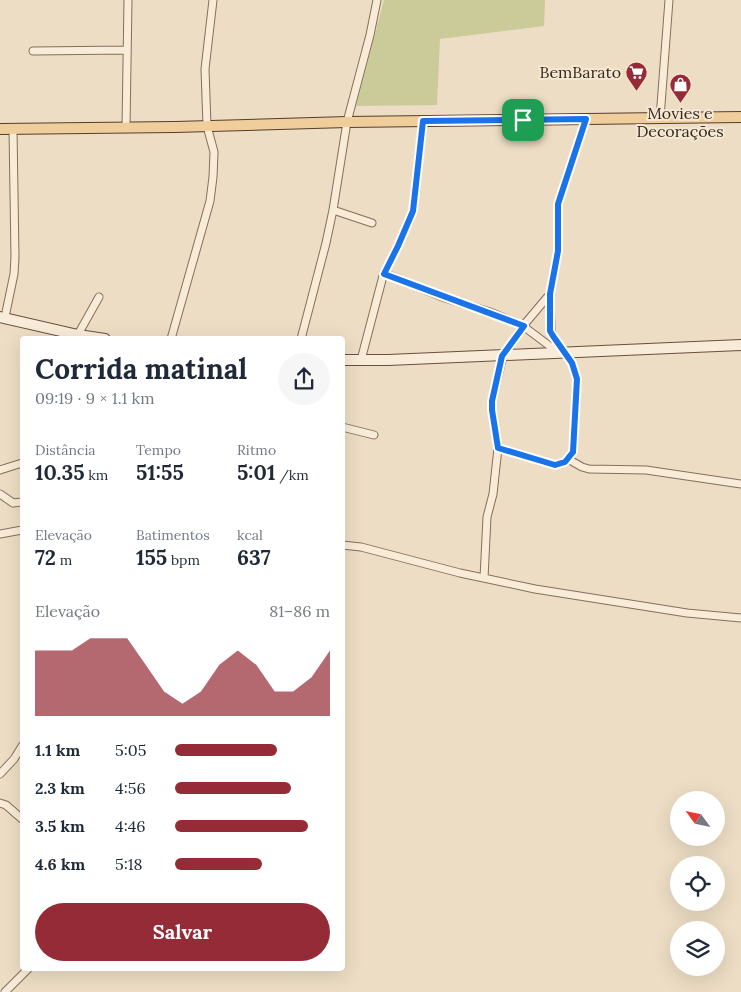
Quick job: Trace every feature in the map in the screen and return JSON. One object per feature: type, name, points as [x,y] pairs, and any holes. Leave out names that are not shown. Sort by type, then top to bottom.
[{"type":"main road","points":[[0,129],[741,117]]},
{"type":"street","points":[[126,127],[128,0]]},
{"type":"street","points":[[172,336],[210,201],[214,156],[207,126],[206,69],[214,0]]},
{"type":"street","points":[[302,336],[333,210],[347,122],[370,35],[377,0]]},
{"type":"street","points":[[660,118],[669,0]]},
{"type":"street","points":[[32,51],[127,50]]},
{"type":"street","points":[[561,353],[550,331],[550,294],[558,251],[558,204],[586,119]]},
{"type":"street","points":[[361,360],[384,274],[413,211],[423,121]]},
{"type":"street","points":[[13,129],[15,257],[14,274],[2,317],[73,336]]},
{"type":"street","points":[[333,210],[372,223]]},
{"type":"street","points":[[384,274],[524,326],[572,363],[577,379],[573,452],[568,459],[555,465],[498,448]]},
{"type":"street","points":[[484,578],[487,517],[493,494],[498,448],[492,401],[502,356],[550,294]]},
{"type":"street","points":[[78,336],[99,297]]},
{"type":"street","points":[[345,360],[502,356],[741,346]]},
{"type":"street","points":[[345,428],[374,435]]},
{"type":"street","points":[[568,459],[590,469],[646,470],[741,484]]},
{"type":"street","points":[[0,470],[20,464]]},
{"type":"street","points":[[0,494],[12,503],[20,502]]},
{"type":"street","points":[[0,534],[20,530]]},
{"type":"street","points":[[345,545],[370,549],[535,589],[687,613],[741,618]]},
{"type":"street","points":[[0,774],[20,749]]},
{"type":"street","points":[[0,803],[20,817]]},
{"type":"street","points":[[5,992],[26,971]]},
{"type":"green space","points":[[384,0],[545,0],[544,26],[440,39],[437,105],[356,106]]},
{"type":"place","name":"BemBarato","points":[[637,91]]},
{"type":"place","name":"Movies e Decorações","points":[[680,103]]},
{"type":"route","points":[[586,119],[557,211],[558,251],[550,294],[550,331],[572,363],[577,379],[573,452],[565,462],[555,465],[498,448],[492,401],[502,356],[524,326],[384,274],[413,211],[423,121],[523,120],[586,119]]}]
